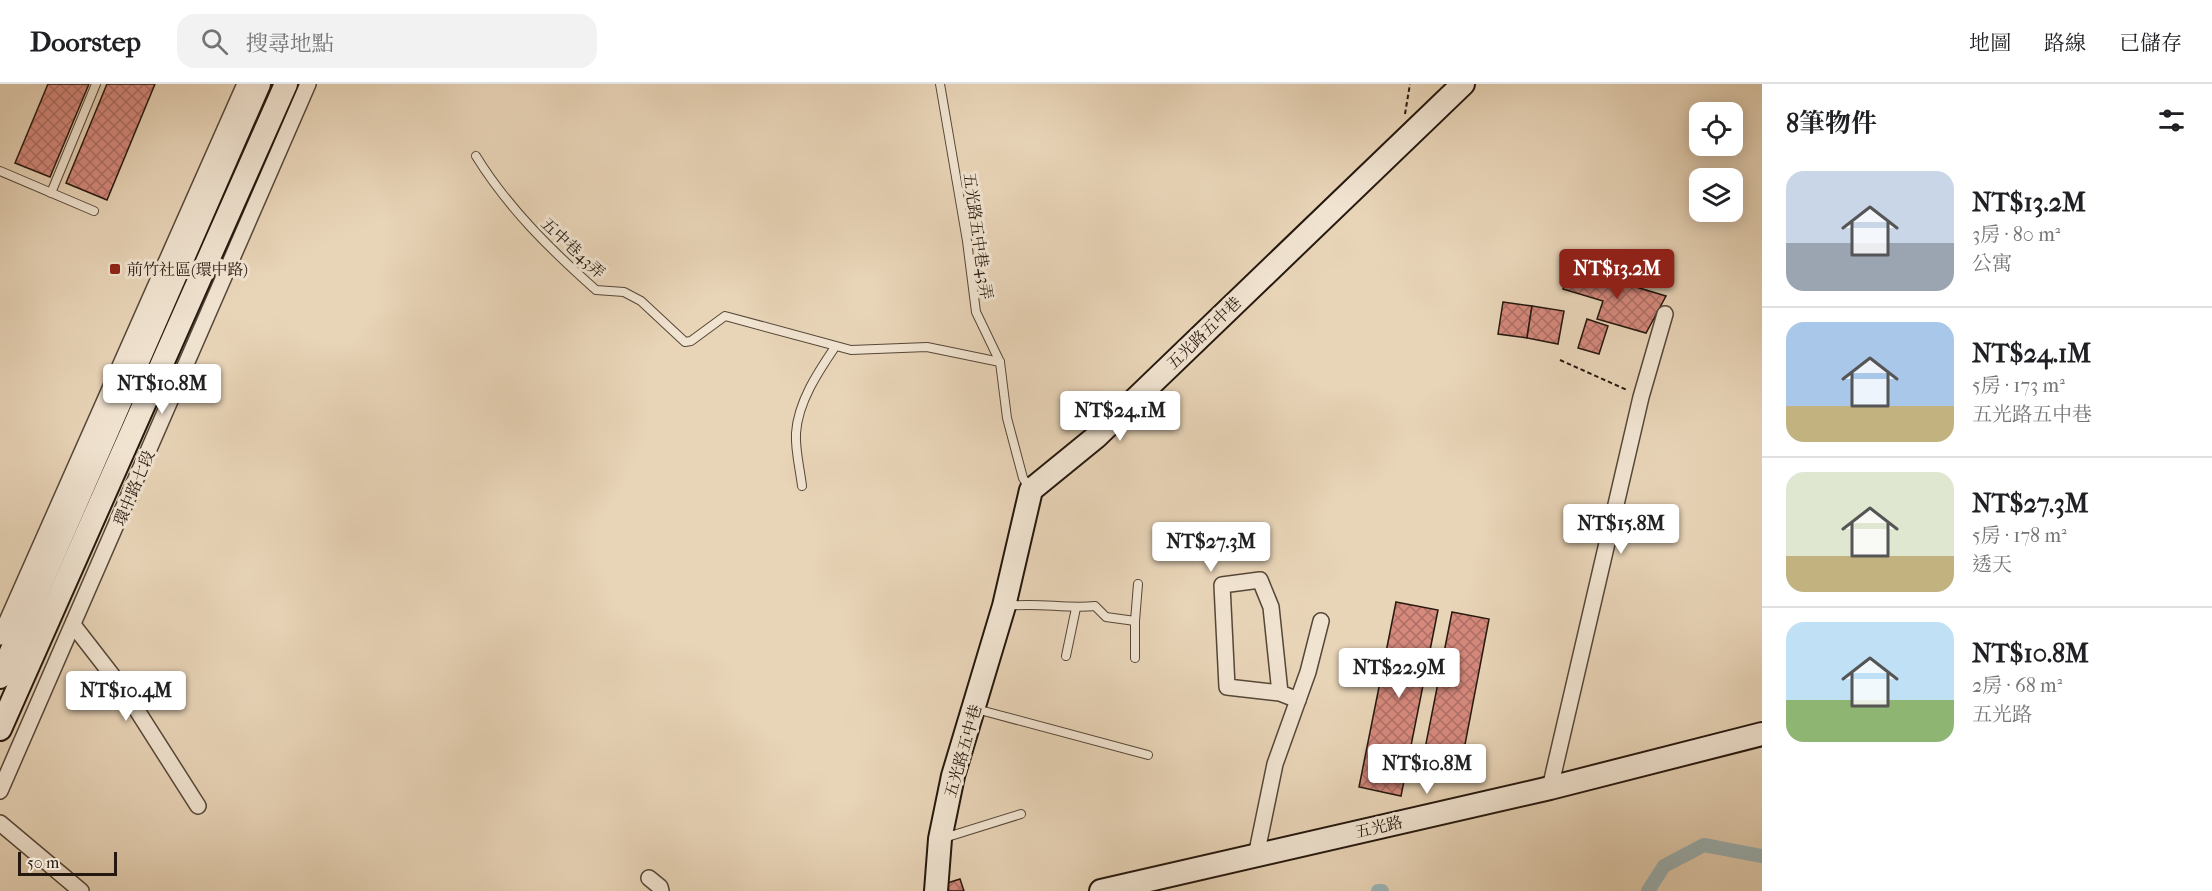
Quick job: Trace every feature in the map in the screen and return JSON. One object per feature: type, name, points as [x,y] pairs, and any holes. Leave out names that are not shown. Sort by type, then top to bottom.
[{"type":"street","points":[[0,637],[245,84]]},
{"type":"street","points":[[0,677],[259,84]]},
{"type":"street","name":"環中路七段","points":[[0,729],[286,84]]},
{"type":"street","name":"環中路七段","points":[[0,791],[74,626],[308,84]]},
{"type":"street","name":"五光路五中巷","points":[[936,891],[940,839],[953,776],[975,709],[1004,606],[1031,490],[1096,437],[1463,84]]},
{"type":"street","points":[[1550,788],[1641,397],[1665,314]]},
{"type":"street","points":[[1280,693],[1271,607],[1260,580],[1222,585],[1227,687],[1280,693],[1298,700]]},
{"type":"street","points":[[1256,856],[1275,764],[1298,700],[1321,621]]},
{"type":"street","points":[[74,626],[133,703],[198,806]]},
{"type":"street","name":"五光路","points":[[1101,891],[1550,788],[1762,734]]},
{"type":"street","points":[[0,823],[81,891]]},
{"type":"street","points":[[649,878],[660,887],[661,891]]},
{"type":"lane","points":[[51,193],[96,84]]},
{"type":"lane","name":"五光路五中巷43弄","points":[[940,84],[967,241],[976,312],[1000,362],[1007,418],[1023,478],[1031,490]]},
{"type":"lane","name":"五中巷43弄","points":[[476,156],[493,183],[527,224],[588,283],[596,290],[624,291],[641,300],[685,342],[691,341],[725,316],[851,350],[927,347],[1000,362]]},
{"type":"lane","points":[[0,171],[94,211]]},
{"type":"lane","points":[[802,486],[796,434],[799,416],[821,369],[835,347]]},
{"type":"lane","points":[[1135,658],[1138,584]]},
{"type":"lane","points":[[1004,606],[1027,603],[1076,608],[1095,606],[1106,617],[1135,621]]},
{"type":"lane","points":[[1066,656],[1076,608]]},
{"type":"lane","points":[[975,709],[1148,754]]},
{"type":"lane","points":[[940,839],[1021,814]]},
{"type":"path","points":[[1560,360],[1641,397]]},
{"type":"building","points":[[48,84],[89,84],[50,177],[15,163]]},
{"type":"building","points":[[107,84],[155,84],[107,200],[66,183]]},
{"type":"building","points":[[1569,267],[1666,296],[1646,333],[1597,319],[1603,301],[1563,289]]},
{"type":"building","points":[[1503,302],[1532,306],[1527,338],[1498,334]]},
{"type":"building","points":[[1532,306],[1564,311],[1558,344],[1527,338]]},
{"type":"building","points":[[1587,319],[1608,326],[1599,354],[1578,348]]},
{"type":"building","points":[[1396,602],[1438,610],[1401,796],[1359,787]]},
{"type":"building","points":[[1452,612],[1489,619],[1458,781],[1420,774]]},
{"type":"building","points":[[960,879],[964,891],[941,891],[941,885]]},
{"type":"waterway","points":[[1648,891],[1664,866],[1704,845],[1762,856]]},
{"type":"place","name":"前竹社區(環中路)","points":[[115,269]]}]
